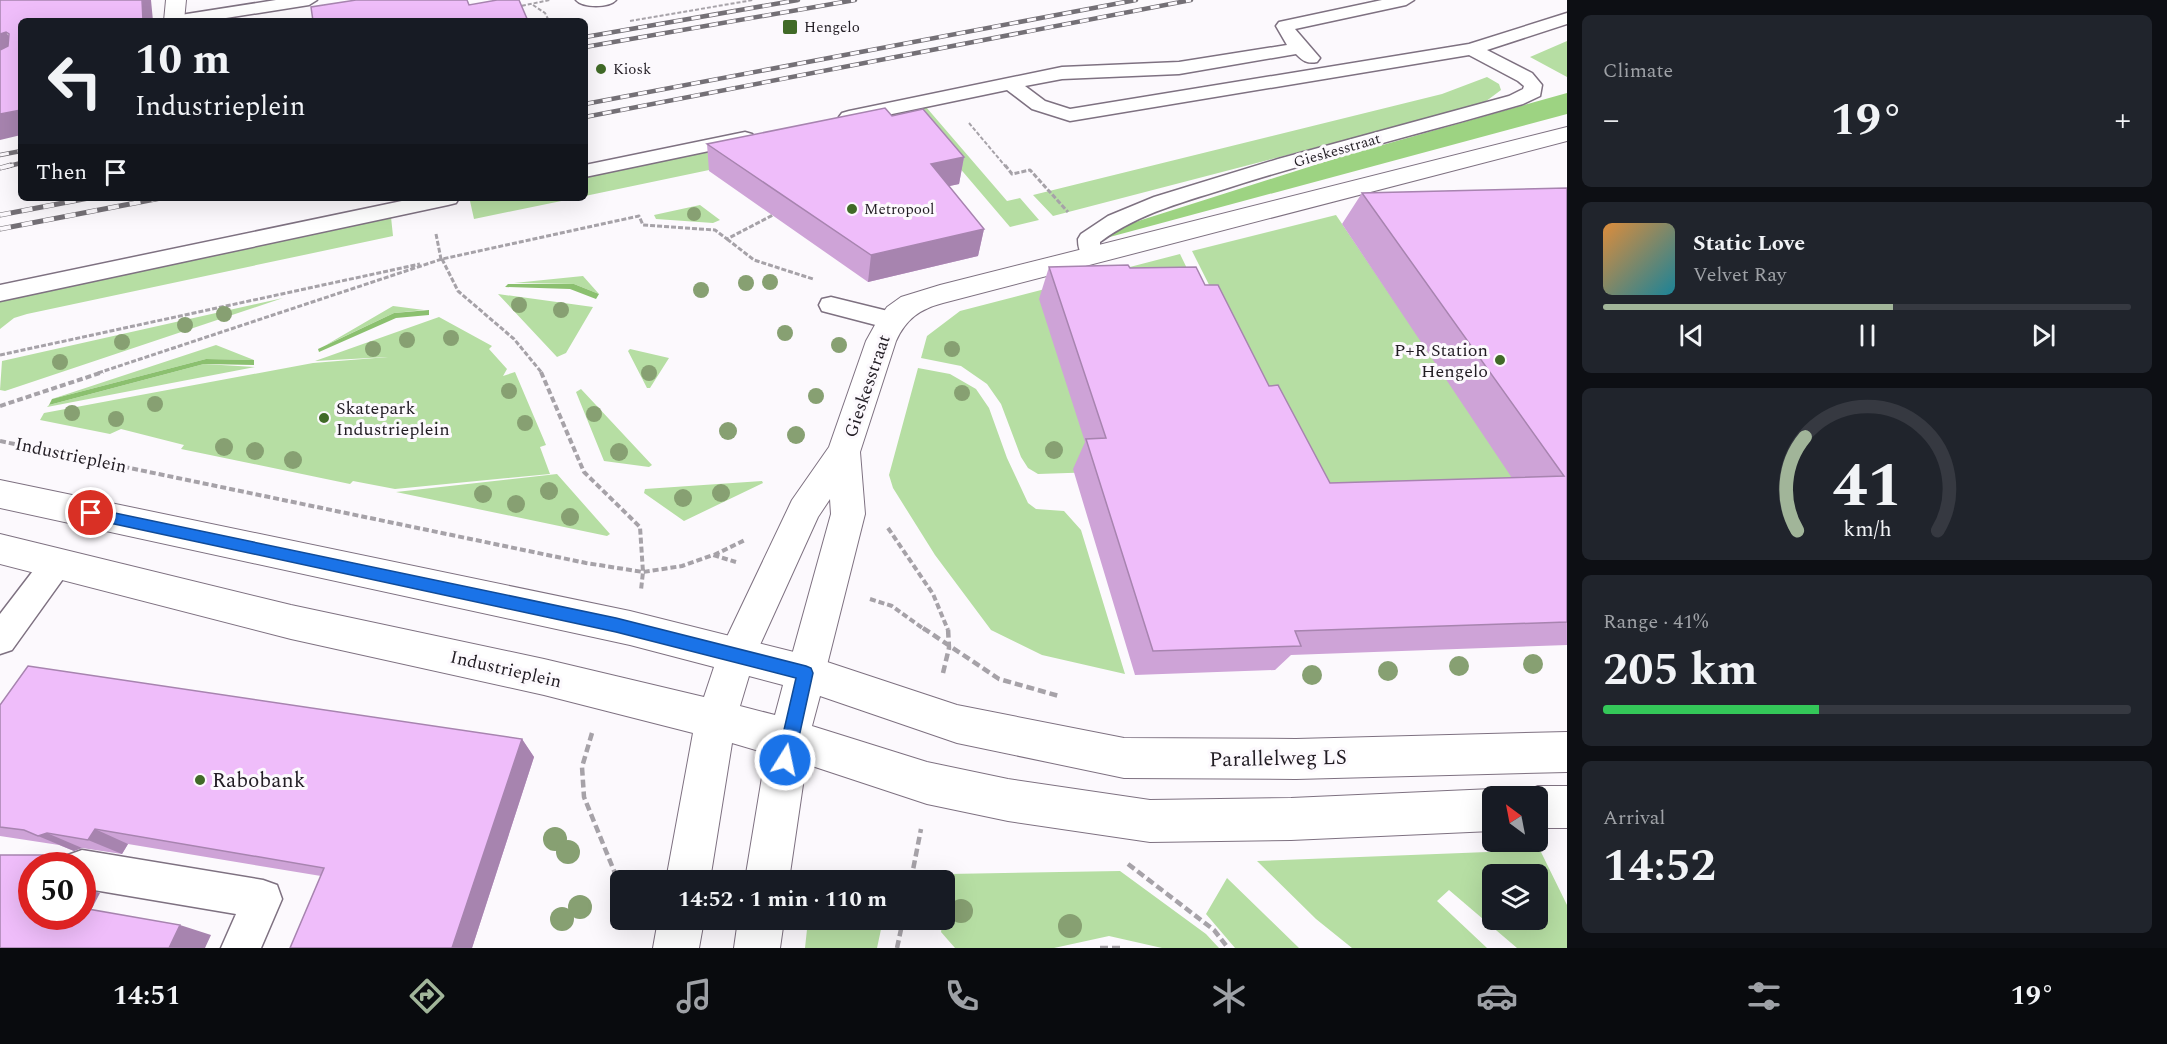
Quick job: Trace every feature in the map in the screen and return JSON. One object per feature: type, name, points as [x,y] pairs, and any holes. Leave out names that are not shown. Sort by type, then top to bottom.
[{"type":"main road","points":[[174,18],[176,0]]},
{"type":"main road","name":"Gieskesstraat","points":[[690,870],[716,719],[737,655],[804,510],[844,452],[881,340],[891,320],[900,310],[915,301],[1567,134]]},
{"type":"main road","name":"Gieskesstraat","points":[[768,870],[789,739],[848,514],[844,452]]},
{"type":"main road","points":[[0,494],[616,625],[806,673]]},
{"type":"main road","name":"Industrieplein","points":[[0,549],[291,622],[544,677],[716,719],[789,739],[927,783],[1008,800],[1150,821],[1291,819],[1482,810]]},
{"type":"main road","name":"Parallelweg LS","points":[[806,673],[957,723],[1124,758],[1296,759],[1567,752]]},
{"type":"main road","points":[[1548,807],[1567,807]]},
{"type":"main road","points":[[676,948],[679,930]]},
{"type":"main road","points":[[757,948],[760,930]]},
{"type":"lane","points":[[193,18],[309,0]]},
{"type":"lane","points":[[584,0],[608,0]]},
{"type":"lane","points":[[1329,73],[1300,48],[1286,32],[1285,26],[1406,0]]},
{"type":"lane","points":[[1012,84],[1029,100],[1045,109],[1070,115],[1472,49],[1567,18]]},
{"type":"lane","points":[[832,121],[1062,73],[1179,68],[1300,48]]},
{"type":"lane","name":"Gieskesstraat","points":[[1094,255],[1089,249],[1089,239],[1100,228],[1166,201],[1279,166],[1516,100],[1533,92],[1533,85],[1525,77],[1472,49]]},
{"type":"lane","points":[[588,170],[763,135]]},
{"type":"lane","points":[[0,293],[434,201]]},
{"type":"lane","points":[[831,305],[891,320]]},
{"type":"lane","points":[[0,639],[57,563]]},
{"type":"lane","points":[[96,871],[263,899],[241,948]]},
{"type":"path","points":[[512,8],[551,0]]},
{"type":"path","points":[[630,21],[753,0]]},
{"type":"path","points":[[532,4],[545,12],[548,18]]},
{"type":"path","points":[[948,97],[1012,174],[1030,170],[1072,216]]},
{"type":"path","points":[[727,239],[773,215]]},
{"type":"path","points":[[0,356],[639,216],[643,225],[715,230],[754,260],[822,282]]},
{"type":"path","points":[[435,227],[442,259],[458,291],[514,339],[542,373],[584,472],[640,527],[643,572]]},
{"type":"path","points":[[0,406],[442,259]]},
{"type":"path","name":"Industrieplein","points":[[0,441],[586,563],[643,572],[682,566],[713,555],[776,573]]},
{"type":"path","points":[[886,525],[942,611],[949,630],[950,648]]},
{"type":"path","points":[[829,587],[892,606],[950,648],[999,679],[1063,698]]},
{"type":"path","points":[[1122,857],[1135,871],[1214,930],[1228,948]]},
{"type":"path","points":[[897,948],[901,930]]},
{"type":"path","points":[[1100,948],[1124,948]]},
{"type":"shaded area","points":[[1567,41],[1567,77],[1530,57]]},
{"type":"shaded area","points":[[1487,77],[1499,84],[1501,90],[1485,102],[1468,108],[1053,216],[1033,195],[1442,94]]},
{"type":"shaded area","points":[[1567,93],[1567,114],[1106,238],[1132,223],[1340,157]]},
{"type":"shaded area","points":[[926,107],[1007,201],[1020,198],[1039,220],[1010,227],[923,125],[588,195],[588,176]]},
{"type":"shaded area","points":[[470,201],[561,201],[474,219]]},
{"type":"shaded area","points":[[700,205],[720,220],[713,223],[656,219],[654,215]]},
{"type":"shaded area","points":[[1336,215],[1496,451],[1567,506],[1324,513],[1192,251]]},
{"type":"shaded area","points":[[391,217],[393,236],[27,314],[14,318],[0,329],[0,298]]},
{"type":"shaded area","points":[[1180,254],[1261,421],[1098,472],[1038,474],[1028,468],[1021,457],[1001,404],[987,384],[961,366],[921,358],[927,336],[960,311]]},
{"type":"shaded area","points":[[583,276],[599,294],[574,284],[514,283]]},
{"type":"shaded area","points":[[508,284],[574,284],[599,294],[596,299],[570,289],[505,287]]},
{"type":"shaded area","points":[[498,294],[593,307],[566,353],[557,357]]},
{"type":"shaded area","points":[[283,298],[5,391],[0,390],[2,361]]},
{"type":"shaded area","points":[[393,306],[424,310],[394,313],[326,345]]},
{"type":"shaded area","points":[[429,310],[429,315],[396,318],[319,352],[318,349],[394,313]]},
{"type":"shaded area","name":"Skatepark Industrieplein","points":[[439,317],[492,346],[489,349],[507,369],[503,376],[515,372],[546,445],[540,447],[550,474],[395,489],[353,481],[350,484],[181,449],[184,445],[121,429],[110,434],[40,420],[44,413],[313,363],[388,357],[315,361]]},
{"type":"shaded area","points":[[216,345],[254,360],[206,359],[52,399]]},
{"type":"shaded area","points":[[630,349],[669,358],[650,388],[647,388],[628,351]]},
{"type":"shaded area","points":[[206,359],[254,360],[254,365],[204,364],[49,405],[52,399]]},
{"type":"shaded area","points":[[204,364],[255,367],[47,407],[49,405]]},
{"type":"shaded area","points":[[918,368],[950,374],[976,389],[989,408],[1007,458],[1028,503],[1036,509],[1064,511],[1081,530],[1125,674],[1042,655],[991,630],[935,555],[893,488],[889,475]]},
{"type":"shaded area","points":[[581,389],[652,465],[649,467],[604,461],[576,392]]},
{"type":"shaded area","points":[[557,474],[610,534],[607,536],[396,492]]},
{"type":"shaded area","points":[[762,481],[763,483],[684,521],[644,493],[645,489]]},
{"type":"shaded area","points":[[1541,852],[1547,864],[1482,864],[1482,918],[1449,890],[1437,901],[1487,948],[1352,948],[1316,919],[1257,861]]},
{"type":"shaded area","points":[[1548,866],[1567,905],[1567,948],[1517,948],[1496,930],[1548,930]]},
{"type":"shaded area","points":[[1120,871],[1206,934],[1219,948],[1162,948],[1109,936],[1054,948],[955,948],[941,932],[941,930],[955,930],[955,874]]},
{"type":"shaded area","points":[[1227,878],[1299,948],[1235,948],[1206,914]]},
{"type":"shaded area","points":[[807,930],[881,930],[877,948],[805,948]]},
{"type":"building","points":[[0,0],[142,0],[143,18],[18,18],[18,111],[0,114],[0,50],[8,46],[9,34],[6,32],[0,34]]},
{"type":"building","points":[[356,0],[467,0],[469,5],[497,0],[519,0],[527,18],[313,18],[311,7]]},
{"type":"building","name":"Metropool","points":[[885,108],[892,116],[923,109],[964,157],[931,164],[984,229],[871,255],[707,144]]},
{"type":"building","points":[[1567,188],[1567,622],[1295,631],[1301,646],[1153,651],[1086,439],[1106,438],[1049,267],[1128,265],[1130,268],[1196,267],[1205,285],[1218,285],[1269,386],[1278,385],[1330,483],[1564,476],[1362,193]]},
{"type":"building","points":[[28,666],[522,739],[452,948],[290,948],[324,868],[95,829],[88,840],[47,833],[38,836],[24,830],[0,827],[0,705]]},
{"type":"building","points":[[0,855],[18,855],[18,930],[96,930],[96,910],[180,925],[169,948],[0,948]]},
{"type":"railway","points":[[588,36],[798,0]]},
{"type":"railway","points":[[588,46],[855,0]]},
{"type":"railway","points":[[588,103],[1136,0]]},
{"type":"railway","points":[[588,116],[1191,0]]},
{"type":"railway","points":[[0,155],[18,152]]},
{"type":"railway","points":[[5,167],[18,164]]},
{"type":"railway","points":[[0,168],[11,165]]},
{"type":"railway","points":[[0,215],[73,201]]},
{"type":"railway","points":[[0,229],[145,201]]},
{"type":"place","name":"Hengelo","points":[[790,27]]},
{"type":"place","name":"Kiosk","points":[[601,69]]},
{"type":"place","name":"Metropool","points":[[852,209]]},
{"type":"place","name":"P+R Station Hengelo","points":[[1500,360]]},
{"type":"place","name":"Skatepark Industrieplein","points":[[324,418]]},
{"type":"place","name":"Rabobank","points":[[200,780]]},
{"type":"route","points":[[91,513],[616,625],[806,673],[785,760]]}]
